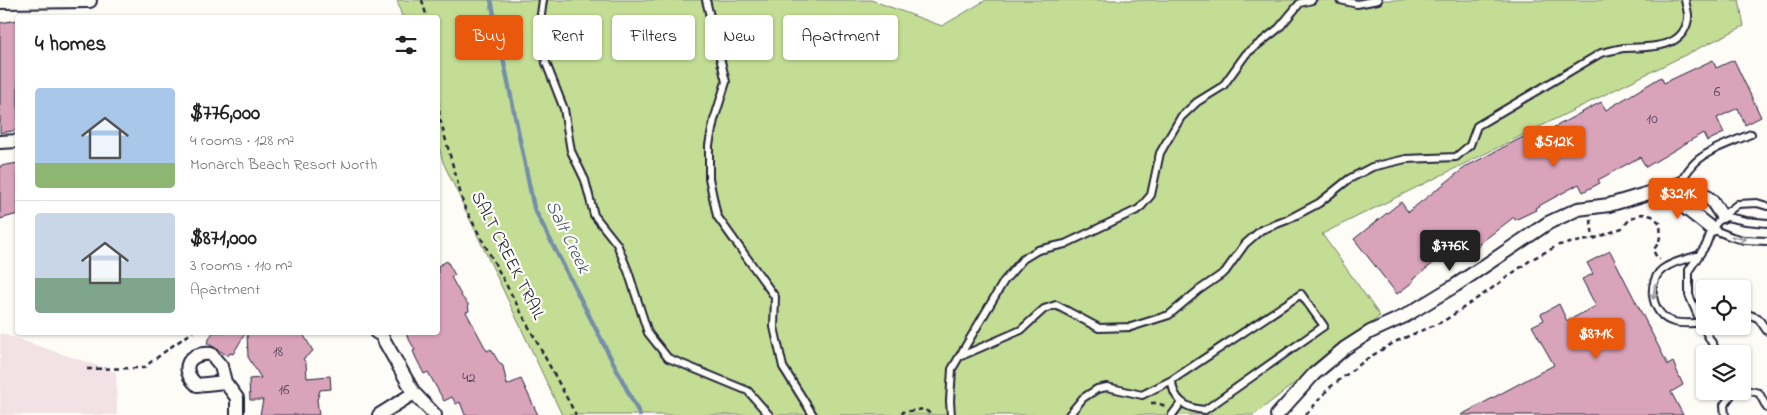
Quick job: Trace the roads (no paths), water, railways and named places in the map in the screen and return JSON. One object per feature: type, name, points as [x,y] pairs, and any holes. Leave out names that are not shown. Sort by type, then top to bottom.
[{"type":"street","points":[[0,2],[90,1]]},
{"type":"street","points":[[0,142],[15,141]]},
{"type":"street","points":[[1277,415],[1314,374],[1345,348],[1370,332],[1405,316],[1548,223],[1578,209],[1609,205],[1679,184],[1700,191],[1712,201],[1722,216]]},
{"type":"street","points":[[1657,191],[1673,198],[1712,229]]},
{"type":"street","points":[[381,335],[414,392],[435,415]]},
{"type":"street","points":[[226,382],[237,398],[237,415]]},
{"type":"street","points":[[379,415],[414,392]]},
{"type":"lane","points":[[543,0],[540,22],[546,63],[564,109],[571,151],[585,180],[594,215],[617,244],[628,271],[648,333],[668,358],[748,391],[769,415]]},
{"type":"lane","points":[[706,0],[726,82],[714,120],[710,146],[709,178],[717,216],[775,296],[774,327],[783,367],[812,415]]},
{"type":"lane","points":[[952,415],[950,401],[952,368],[1004,281],[1023,259],[1038,250],[1065,244],[1139,209],[1151,195],[1160,153],[1181,117],[1197,102],[1223,86],[1246,54],[1279,28],[1300,3],[1312,0]]},
{"type":"lane","points":[[1340,0],[1357,4],[1378,0]]},
{"type":"lane","points":[[959,357],[1021,330],[1044,309],[1056,306],[1099,328],[1131,327],[1169,314],[1225,272],[1245,244],[1261,230],[1287,220],[1319,203],[1348,179],[1372,167],[1406,159],[1456,157],[1470,145],[1478,126],[1601,53],[1622,48],[1667,45],[1682,34],[1688,18],[1685,0]]},
{"type":"lane","points":[[1673,198],[1691,165],[1704,154],[1751,134]]},
{"type":"lane","points":[[1696,309],[1689,296],[1689,270],[1706,245],[1712,229],[1722,216],[1738,204],[1757,203],[1767,206]]},
{"type":"lane","points":[[1722,216],[1767,223]]},
{"type":"lane","points":[[1712,229],[1732,237],[1767,241]]},
{"type":"lane","points":[[1696,322],[1673,322],[1660,314],[1652,302],[1655,276],[1665,267],[1700,254]]},
{"type":"lane","points":[[1068,415],[1083,398],[1097,389],[1107,387],[1142,396],[1172,380],[1301,294],[1324,326],[1205,410],[1193,409],[1181,403],[1172,389],[1172,380]]},
{"type":"lane","points":[[1751,315],[1758,318],[1767,331]]},
{"type":"lane","points":[[1751,391],[1759,393],[1767,408]]},
{"type":"lane","points":[[1725,415],[1724,405],[1728,400]]},
{"type":"lane","points":[[1172,415],[1181,403]]},
{"type":"waterway","name":"Salt Creek","points":[[491,0],[534,208],[640,415]]}]
